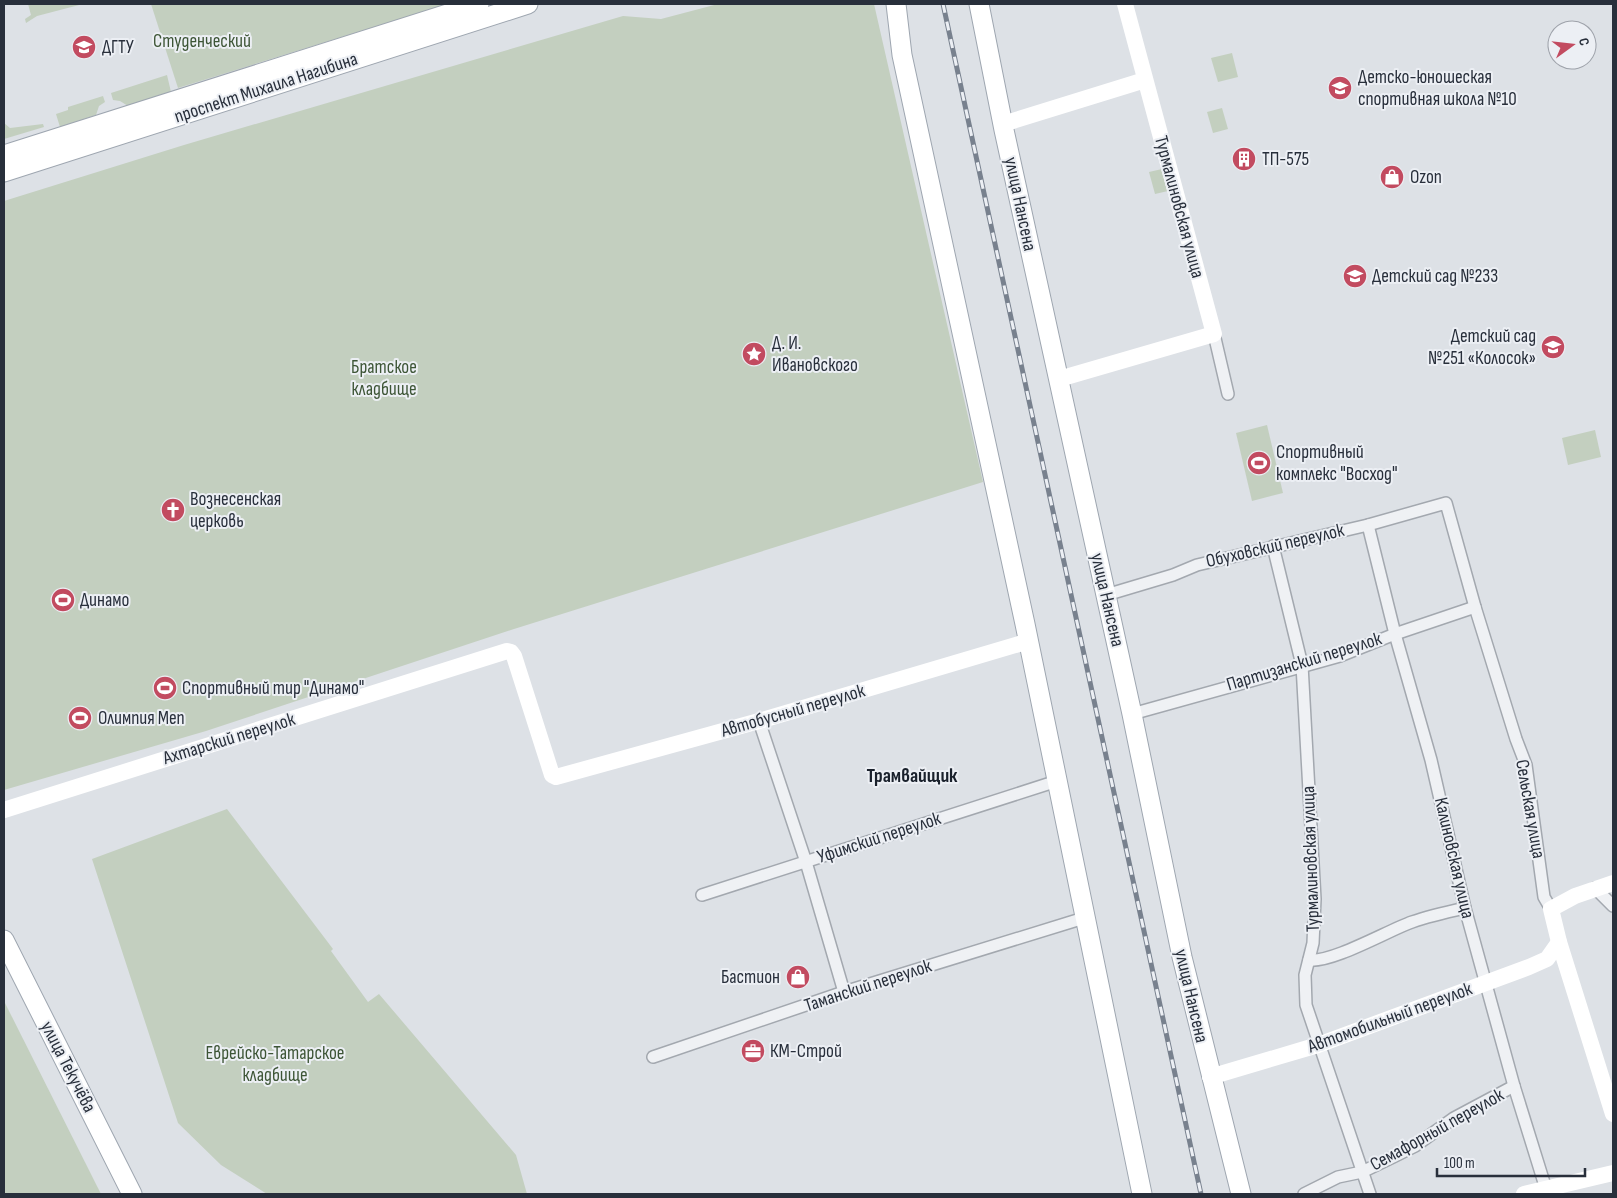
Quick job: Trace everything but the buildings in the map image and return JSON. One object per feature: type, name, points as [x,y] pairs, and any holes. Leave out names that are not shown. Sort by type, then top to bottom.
[{"type":"main road","name":"проспект Михаила Нагибина","points":[[4,154],[479,4]]},
{"type":"main road","name":"проспект Михаила Нагибина","points":[[4,172],[528,4]]},
{"type":"main road","points":[[896,4],[902,55],[1029,641],[1084,918],[1142,1194]]},
{"type":"main road","name":"улица Нансена","points":[[979,4],[1003,124],[1132,714],[1182,957],[1240,1193]]},
{"type":"main road","name":"улица Текучёва","points":[[4,940],[132,1194]]},
{"type":"street","name":"Турмалиновская улица","points":[[1125,4],[1214,334],[1228,394]]},
{"type":"street","points":[[1003,124],[1145,80]]},
{"type":"street","points":[[1059,379],[1214,334]]},
{"type":"street","name":"Обуховский переулок","points":[[1106,595],[1173,575],[1197,565],[1368,525],[1446,503]]},
{"type":"street","name":"Сельская улица","points":[[1446,503],[1475,607],[1526,766],[1544,897],[1551,909],[1559,942],[1613,1114]]},
{"type":"street","name":"Калиновская улица","points":[[1368,525],[1395,634],[1432,760],[1465,908],[1514,1086],[1546,1189]]},
{"type":"street","name":"Турмалиновская улица","points":[[1273,546],[1302,665],[1315,899],[1313,942],[1305,975],[1306,1005],[1370,1194]]},
{"type":"street","name":"Партизанский переулок","points":[[1132,714],[1302,665],[1340,656],[1395,634],[1475,607]]},
{"type":"street","name":"Автобусный переулок","points":[[556,777],[759,721],[1029,641]]},
{"type":"street","name":"Ахтарский переулок","points":[[4,810],[511,652],[552,774],[556,777]]},
{"type":"street","points":[[759,721],[806,862],[844,992]]},
{"type":"street","name":"Уфимский переулок","points":[[702,895],[1057,782]]},
{"type":"street","points":[[1551,909],[1575,896],[1613,883]]},
{"type":"street","points":[[1595,888],[1613,906]]},
{"type":"street","points":[[1309,960],[1316,961],[1331,956],[1412,922],[1465,908]]},
{"type":"street","name":"Таманский переулок","points":[[653,1057],[844,992],[1084,918]]},
{"type":"street","name":"Автомобильный переулок","points":[[1210,1077],[1318,1045],[1547,959],[1559,942]]},
{"type":"street","name":"Семафорный переулок","points":[[1304,1194],[1338,1177],[1362,1172],[1415,1146],[1454,1118],[1514,1086]]},
{"type":"street","points":[[1524,1194],[1613,1173]]},
{"type":"green space","points":[[28,4],[83,4],[37,16],[26,23],[25,19],[31,15]]},
{"type":"green space","name":"Студенческий","points":[[151,4],[448,4],[178,88]]},
{"type":"green space","name":"Братское кладбище","points":[[718,4],[874,4],[983,482],[514,629],[206,731],[4,790],[4,201],[184,145],[623,16],[661,19]]},
{"type":"green space","points":[[1232,53],[1238,77],[1218,82],[1211,58]]},
{"type":"green space","points":[[167,75],[171,92],[128,106],[120,101],[113,100],[111,93]]},
{"type":"green space","points":[[103,96],[105,102],[99,106],[96,115],[60,127],[56,114],[68,110],[68,107]]},
{"type":"green space","points":[[1222,108],[1228,129],[1213,133],[1207,112]]},
{"type":"green space","points":[[4,123],[10,128],[43,124],[44,127],[4,139]]},
{"type":"green space","points":[[1162,169],[1168,191],[1155,194],[1149,172]]},
{"type":"green space","name":"Спортивный комплекс \"Восход\"","points":[[1267,425],[1283,493],[1252,501],[1236,433]]},
{"type":"green space","points":[[1595,430],[1601,457],[1568,465],[1562,438]]},
{"type":"green space","name":"Еврейско-Татарское кладбище","points":[[227,809],[333,949],[331,951],[368,1002],[379,994],[516,1155],[527,1194],[267,1194],[221,1165],[178,1123],[92,859]]},
{"type":"green space","points":[[4,1001],[101,1194],[4,1194]]},
{"type":"railway","points":[[943,4],[1201,1194]]},
{"type":"place","name":"ДГТУ","points":[[84,47]]},
{"type":"place","name":"Детско-юношеская спортивная школа №10","points":[[1340,88]]},
{"type":"place","name":"ТП-575","points":[[1244,159]]},
{"type":"place","name":"Ozon","points":[[1392,177]]},
{"type":"place","name":"Детский сад №233","points":[[1355,276]]},
{"type":"place","name":"Детский сад №251 «Колосок»","points":[[1553,347]]},
{"type":"place","name":"Д. И. Ивановского","points":[[754,354]]},
{"type":"place","name":"Спортивный комплекс \"Восход\"","points":[[1259,463]]},
{"type":"place","name":"Вознесенская церковь","points":[[173,510]]},
{"type":"place","name":"Динамо","points":[[63,600]]},
{"type":"place","name":"Спортивный тир \"Динамо\"","points":[[165,688]]},
{"type":"place","name":"Олимпия Men","points":[[80,718]]},
{"type":"place","name":"Бастион","points":[[798,977]]},
{"type":"place","name":"КМ-Строй","points":[[753,1051]]},
{"type":"district","name":"Трамвайщик","points":[[912,776]]}]
